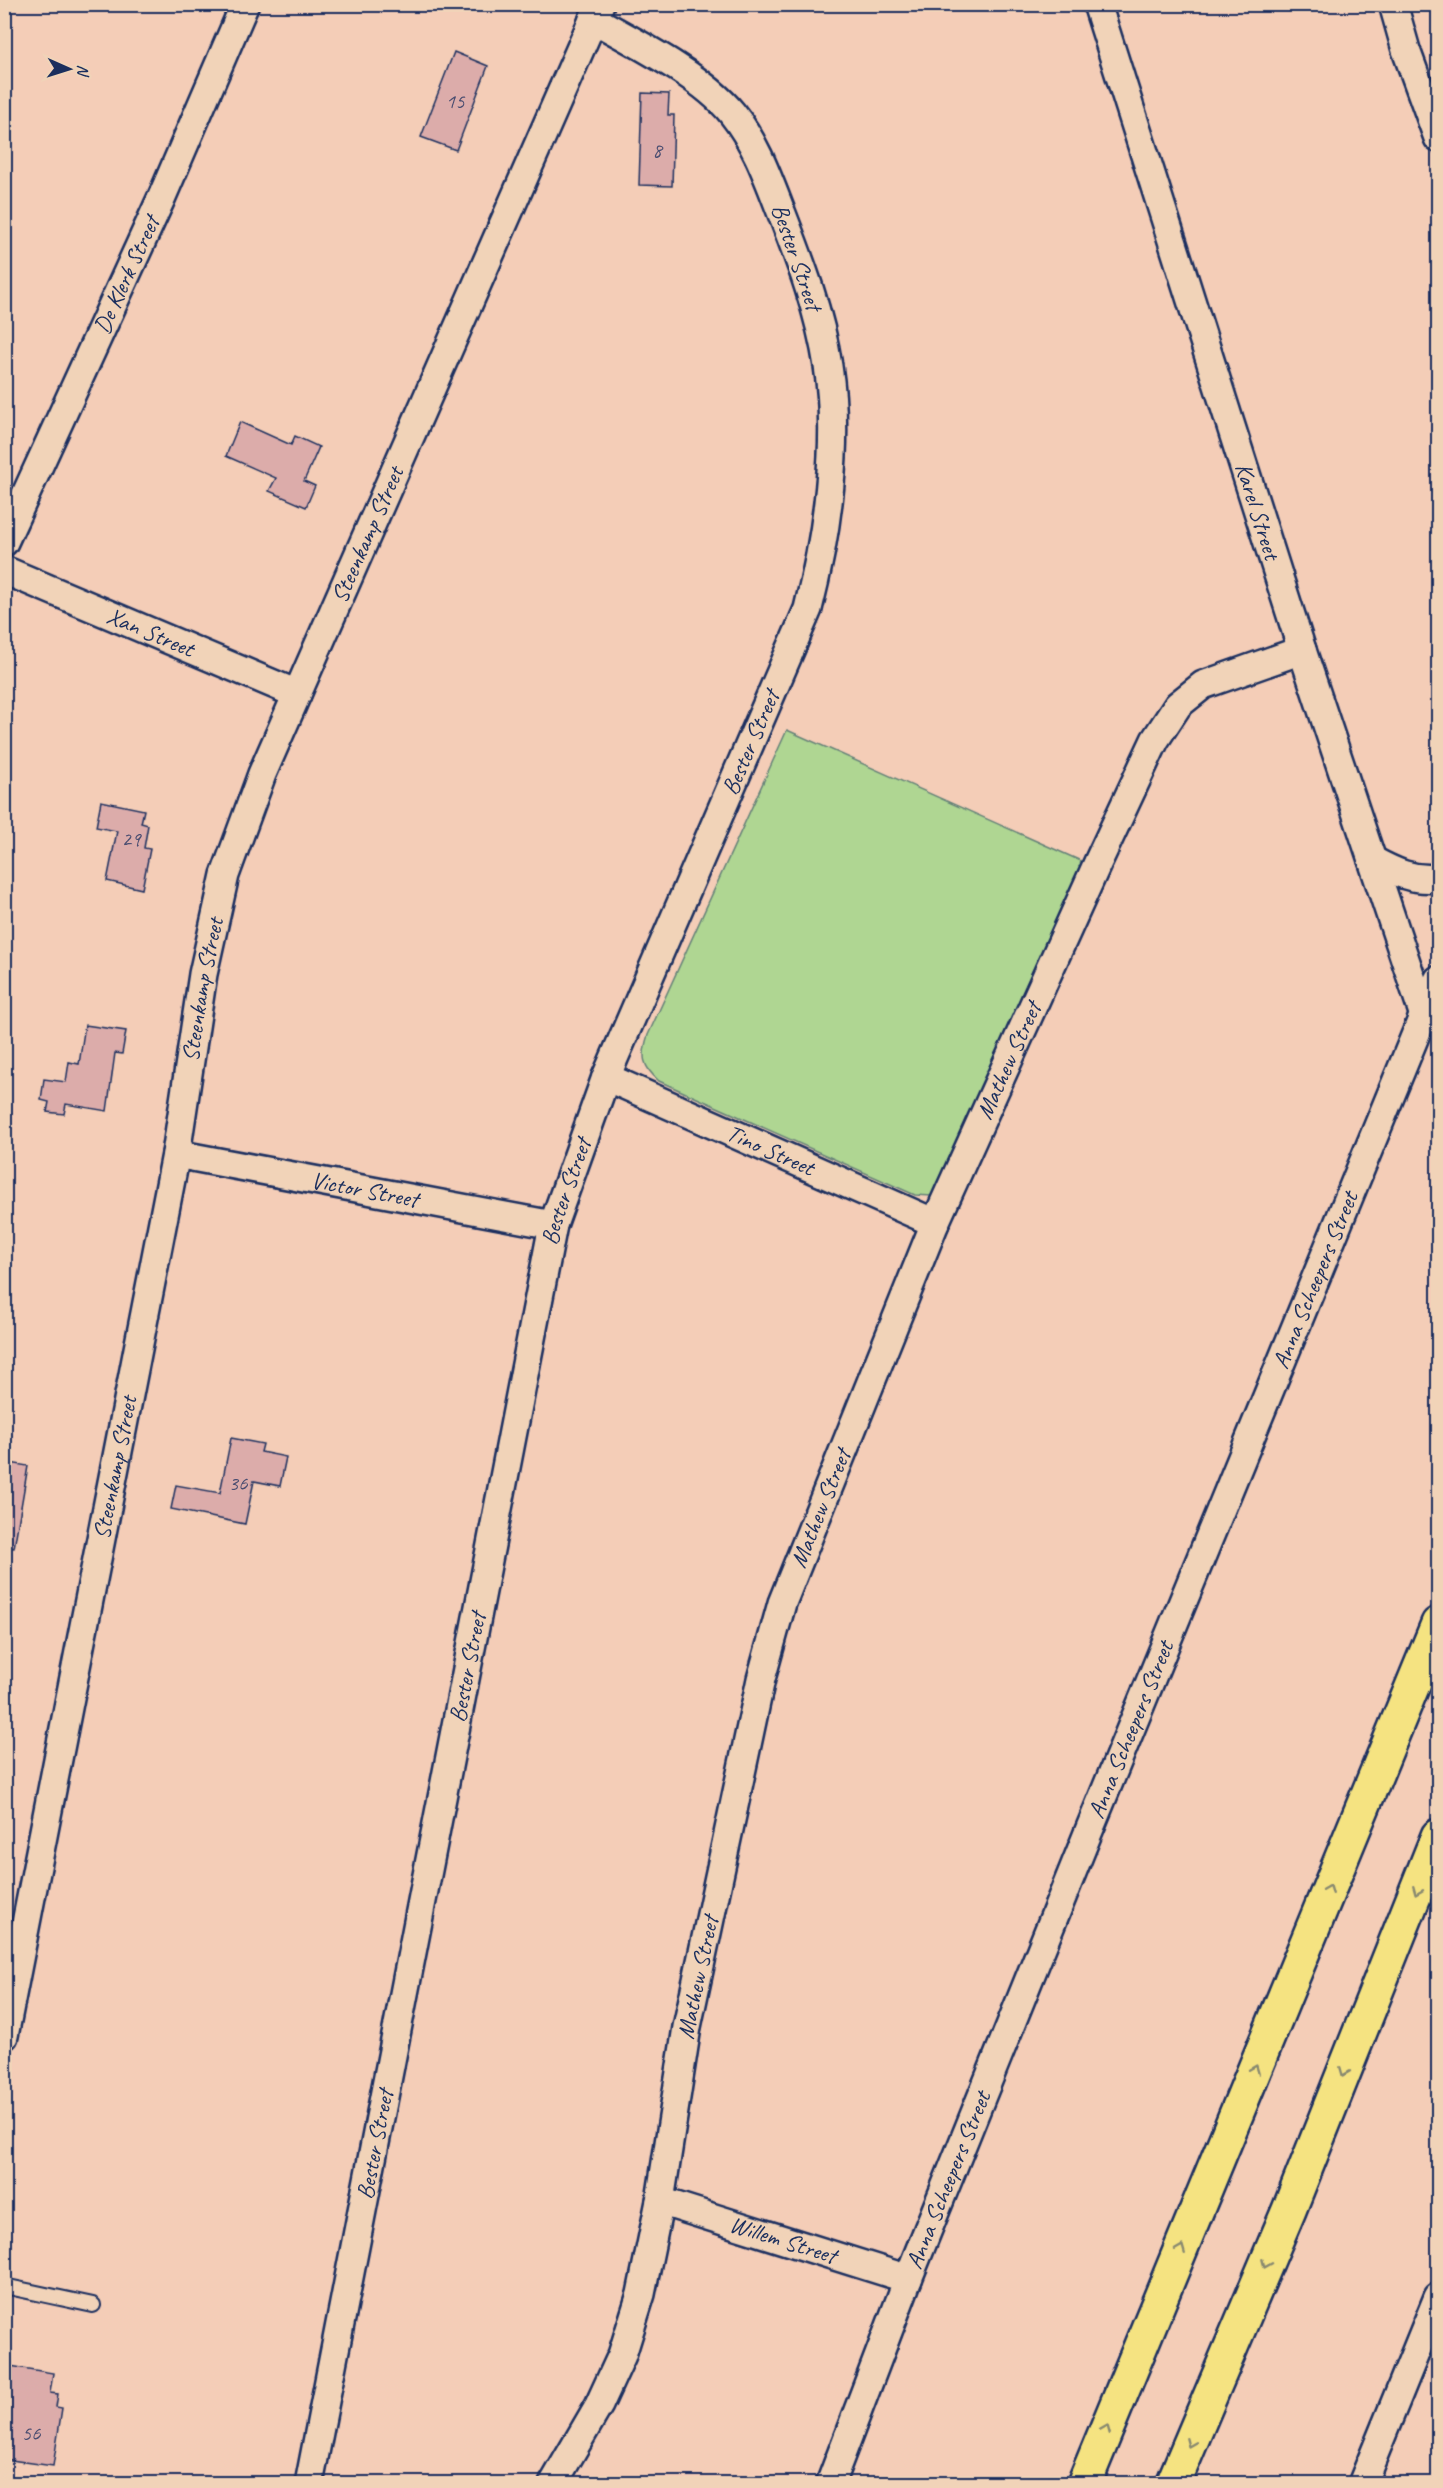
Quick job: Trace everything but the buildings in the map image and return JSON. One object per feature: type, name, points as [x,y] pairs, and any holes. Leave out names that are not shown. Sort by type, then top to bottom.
[{"type":"highway","points":[[1084,2484],[1438,1624]]},
{"type":"highway","points":[[1173,2484],[1289,2210],[1438,1836]]},
{"type":"street","name":"De Klerk Street","points":[[4,542],[161,199],[245,4]]},
{"type":"street","name":"Karel Street","points":[[1097,4],[1302,650],[1424,1016]]},
{"type":"street","points":[[1393,4],[1406,50],[1438,138]]},
{"type":"street","name":"Steenkamp Street","points":[[4,2036],[10,1972],[176,1154],[202,974],[225,875],[262,774],[596,12]]},
{"type":"street","name":"Bester Street","points":[[309,2484],[553,1224],[606,1077],[808,609],[818,570],[830,486],[832,404],[828,366],[819,321],[795,247],[756,147],[730,111],[703,87],[596,12]]},
{"type":"street","name":"Xan Street","points":[[4,570],[297,694]]},
{"type":"street","name":"Mathew Street","points":[[553,2484],[598,2405],[622,2355],[641,2294],[660,2200],[689,2016],[761,1678],[782,1603],[935,1223],[1098,862],[1166,720],[1189,694],[1203,685],[1302,650]]},
{"type":"street","points":[[1372,860],[1398,874],[1421,879],[1438,878]]},
{"type":"street","name":"Anna Scheepers Street","points":[[830,2484],[908,2279],[1438,980]]},
{"type":"street","name":"Tino Street","points":[[606,1077],[935,1223]]},
{"type":"street","name":"Victor Street","points":[[176,1154],[553,1224]]},
{"type":"street","name":"Willem Street","points":[[660,2200],[908,2279]]},
{"type":"street","points":[[1362,2484],[1438,2297]]},
{"type":"lane","points":[[4,2286],[93,2305]]},
{"type":"green space","points":[[787,730],[1090,865],[942,1189],[932,1196],[915,1195],[659,1081],[644,1060],[648,1035]]}]
